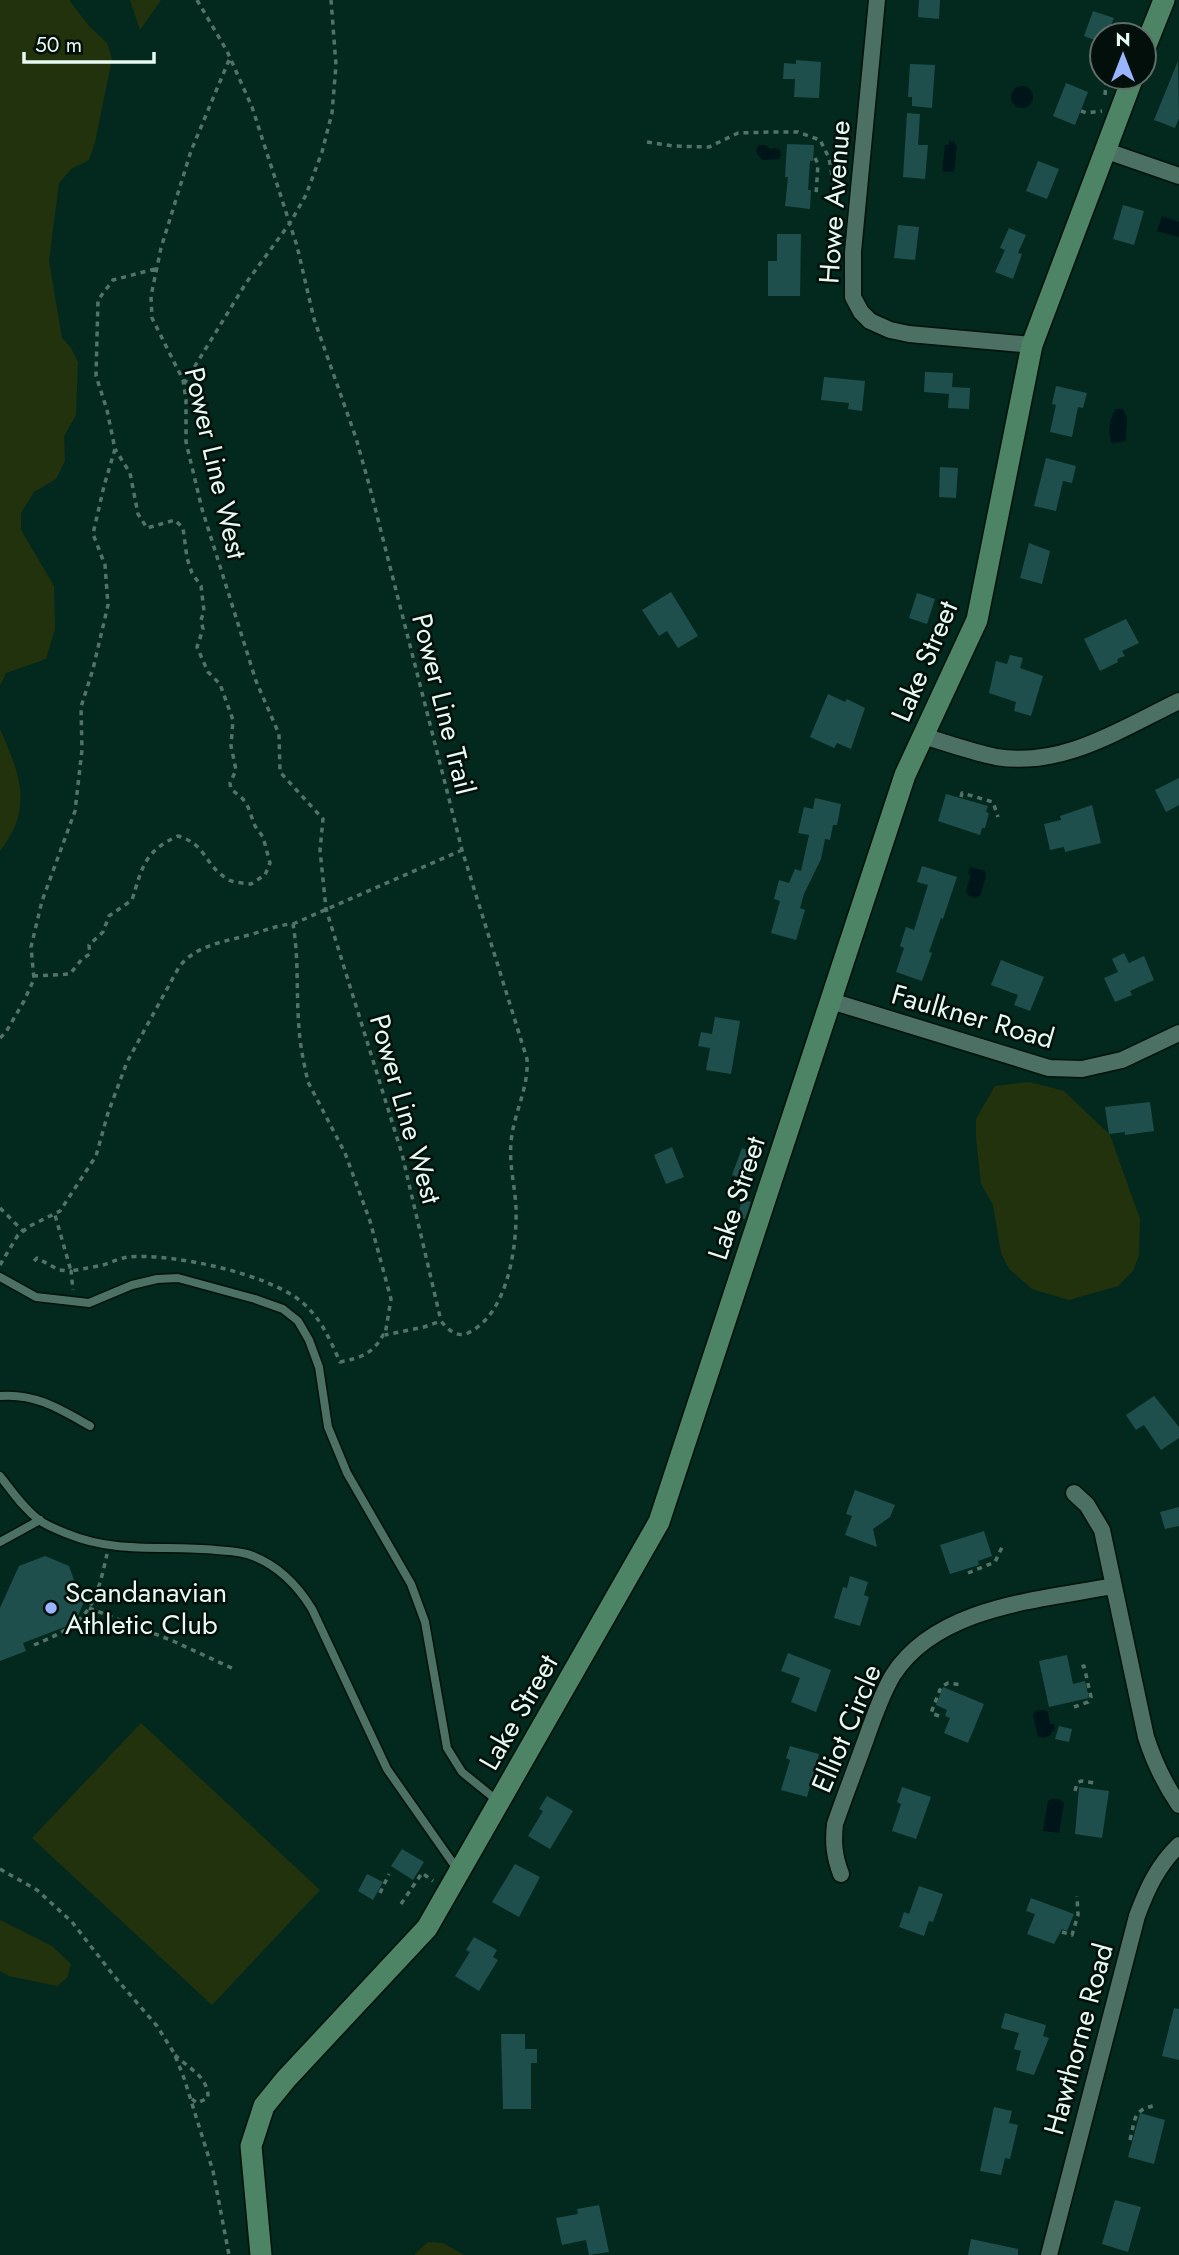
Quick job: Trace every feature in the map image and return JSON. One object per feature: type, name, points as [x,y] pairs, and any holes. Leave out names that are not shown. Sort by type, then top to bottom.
[{"type":"main road","points":[[1156,21],[1164,0]]},
{"type":"main road","name":"Lake Street","points":[[261,2255],[251,2146],[264,2106],[427,1928],[659,1522],[905,775],[977,620],[1032,345],[1127,91]]},
{"type":"street","name":"Howe Avenue","points":[[877,0],[859,190],[852,292],[856,305],[867,319],[890,330],[1032,345]]},
{"type":"street","points":[[1104,150],[1179,176]]},
{"type":"street","points":[[923,736],[998,757],[1048,758],[1072,752],[1179,701]]},
{"type":"street","name":"Faulkner Road","points":[[831,1001],[1049,1068],[1082,1069],[1122,1060],[1179,1033]]},
{"type":"street","points":[[1074,1493],[1087,1505],[1102,1530],[1146,1737],[1166,1787],[1179,1805]]},
{"type":"street","name":"Elliot Circle","points":[[841,1874],[833,1842],[835,1824],[878,1706],[894,1674],[905,1660],[932,1636],[964,1619],[997,1609],[1113,1586]]},
{"type":"street","name":"Hawthorne Road","points":[[1049,2255],[1137,1916],[1146,1891],[1159,1868],[1179,1845]]},
{"type":"lane","points":[[0,1277],[36,1297],[89,1303],[132,1285],[157,1279],[178,1278],[227,1290],[283,1309],[298,1321],[309,1340],[319,1367],[328,1427],[347,1473],[411,1584],[425,1622],[447,1748],[462,1772],[499,1802]]},
{"type":"lane","points":[[0,1396],[21,1396],[46,1401],[90,1426]]},
{"type":"lane","points":[[0,1476],[25,1507],[40,1520],[75,1537],[139,1549],[201,1549],[243,1553],[260,1559],[298,1587],[340,1665],[387,1769],[459,1872]]},
{"type":"lane","points":[[0,1542],[40,1520]]},
{"type":"path","name":"Power Line Trail","points":[[197,0],[230,58],[253,107],[290,223],[306,278],[314,319],[356,438],[370,488],[462,850],[527,1059],[528,1074],[524,1095],[518,1105],[510,1146],[516,1207],[505,1292],[483,1323],[466,1334],[456,1334],[447,1329],[442,1321]]},
{"type":"path","points":[[183,385],[306,195],[322,152],[332,113],[336,65],[331,0]]},
{"type":"path","name":"Power Line West","points":[[230,58],[191,151],[161,248],[151,296],[152,318],[183,385],[186,400],[186,442],[201,509],[256,681],[279,734],[280,772],[323,819],[320,850],[326,909],[402,1154],[442,1321]]},
{"type":"path","points":[[1081,111],[1094,113],[1107,108]]},
{"type":"path","points":[[647,142],[709,147],[738,133],[798,132],[820,140],[829,159],[833,181],[859,190]]},
{"type":"path","points":[[815,159],[818,164],[816,195]]},
{"type":"path","points":[[33,976],[70,974],[82,958],[90,954],[89,945],[103,932],[109,916],[132,900],[138,874],[155,850],[166,841],[178,836],[197,843],[211,865],[231,881],[251,884],[265,875],[270,863],[263,837],[255,826],[248,807],[230,783],[236,770],[231,746],[233,720],[220,684],[208,672],[197,647],[203,629],[201,620],[204,611],[201,586],[192,573],[187,558],[183,528],[175,520],[147,528],[138,514],[130,473],[115,449],[96,376],[98,300],[113,280],[155,269]]},
{"type":"path","points":[[0,1038],[24,1001],[33,976],[31,947],[42,901],[75,811],[82,750],[81,707],[108,605],[105,565],[93,534],[115,449]]},
{"type":"path","points":[[961,797],[962,793],[993,802],[999,817]]},
{"type":"path","points":[[0,1265],[23,1231],[55,1215],[96,1156],[127,1062],[178,967],[187,957],[207,946],[267,928],[293,924],[462,850]]},
{"type":"path","points":[[293,924],[297,951],[299,1030],[308,1082],[345,1153],[370,1221],[391,1299],[385,1335]]},
{"type":"path","points":[[0,1208],[23,1231]]},
{"type":"path","points":[[55,1215],[71,1272]]},
{"type":"path","points":[[34,1261],[37,1258],[59,1270],[71,1272],[125,1258],[161,1256],[257,1279],[292,1294],[304,1304],[329,1335],[340,1362],[361,1358],[373,1349],[383,1335],[442,1321]]},
{"type":"path","points":[[34,1645],[64,1633],[86,1615],[102,1578],[109,1545]]},
{"type":"path","points":[[968,1573],[995,1562],[1003,1545]]},
{"type":"path","points":[[89,1608],[173,1641],[236,1670]]},
{"type":"path","points":[[1074,1707],[1088,1702],[1091,1697],[1084,1666],[1077,1668]]},
{"type":"path","points":[[939,1716],[931,1713],[941,1686],[948,1683],[963,1685]]},
{"type":"path","points":[[1075,1791],[1077,1783],[1081,1781],[1095,1783]]},
{"type":"path","points":[[0,1869],[37,1890],[72,1922],[157,2026],[174,2053],[213,2171],[229,2255]]},
{"type":"path","points":[[401,1904],[422,1873],[448,1891]]},
{"type":"path","points":[[380,1893],[389,1874]]},
{"type":"path","points":[[1062,1932],[1072,1935],[1078,1915],[1077,1896]]},
{"type":"path","points":[[174,2053],[207,2086],[206,2101],[197,2103],[190,2097]]},
{"type":"path","points":[[1130,2140],[1141,2108],[1157,2105]]},
{"type":"green space","points":[[0,0],[69,0],[89,26],[107,43],[112,59],[89,160],[71,169],[59,183],[49,261],[62,338],[78,362],[76,415],[64,436],[65,461],[56,479],[34,492],[21,513],[21,530],[54,586],[55,629],[46,659],[6,673],[0,686]]},
{"type":"green space","points":[[130,0],[161,0],[140,30]]},
{"type":"green space","points":[[0,729],[18,776],[20,805],[11,835],[0,851]]},
{"type":"green space","points":[[1029,1082],[1064,1091],[1110,1135],[1140,1219],[1139,1255],[1133,1271],[1118,1286],[1069,1300],[1032,1289],[1009,1269],[1001,1253],[993,1205],[981,1184],[976,1119],[995,1086]]},
{"type":"green space","points":[[141,1723],[320,1890],[212,2005],[32,1838]]},
{"type":"green space","points":[[0,1920],[52,1946],[71,1964],[67,1978],[57,1986],[9,1976],[0,1971]]},
{"type":"green space","points":[[428,2242],[443,2243],[464,2255],[414,2255]]},
{"type":"shaded area","points":[[1022,86],[1030,89],[1033,97],[1030,105],[1022,108],[1014,105],[1011,97],[1014,89]]},
{"type":"shaded area","points":[[949,141],[957,145],[954,172],[942,171],[945,145],[949,145]]},
{"type":"shaded area","points":[[759,145],[780,150],[779,159],[763,160],[756,150]]},
{"type":"shaded area","points":[[1162,216],[1179,222],[1179,237],[1157,231]]},
{"type":"shaded area","points":[[1116,409],[1123,409],[1127,417],[1126,441],[1112,443],[1110,425]]},
{"type":"shaded area","points":[[970,867],[985,871],[986,876],[980,896],[975,898],[966,891],[971,875],[968,874]]},
{"type":"shaded area","points":[[1035,1711],[1048,1712],[1050,1724],[1054,1724],[1055,1731],[1043,1738],[1038,1736],[1033,1716]]},
{"type":"shaded area","points":[[1059,1799],[1064,1803],[1059,1833],[1043,1831],[1048,1801]]},
{"type":"building","points":[[919,0],[940,0],[939,19],[918,17]]},
{"type":"building","points":[[1093,11],[1114,18],[1113,21],[1089,21]]},
{"type":"building","points":[[796,60],[821,62],[819,98],[794,97],[795,79],[783,79],[784,63],[796,64]]},
{"type":"building","points":[[1178,61],[1179,118],[1175,128],[1154,120]]},
{"type":"building","points":[[910,64],[935,65],[932,108],[912,106],[912,97],[908,97]]},
{"type":"building","points":[[1066,83],[1088,92],[1075,125],[1053,116]]},
{"type":"building","points":[[907,113],[920,114],[918,145],[928,145],[925,179],[903,177]]},
{"type":"building","points":[[787,144],[814,145],[808,190],[811,190],[810,209],[785,206]]},
{"type":"building","points":[[1038,161],[1059,169],[1047,199],[1026,191]]},
{"type":"building","points":[[1123,205],[1144,211],[1134,245],[1113,239]]},
{"type":"building","points":[[898,225],[919,227],[915,260],[894,258]]},
{"type":"building","points":[[1009,228],[1026,235],[1018,253],[1022,254],[1013,279],[995,272],[1005,250],[1000,248]]},
{"type":"building","points":[[777,234],[801,234],[800,296],[768,296],[768,261],[777,261]]},
{"type":"building","points":[[925,372],[953,373],[952,387],[970,388],[969,409],[948,408],[949,394],[924,392]]},
{"type":"building","points":[[824,377],[865,381],[862,411],[848,409],[849,403],[821,400]]},
{"type":"building","points":[[1056,386],[1087,393],[1083,408],[1078,407],[1072,437],[1050,432],[1056,405],[1052,404]]},
{"type":"building","points":[[1046,458],[1076,466],[1072,483],[1063,481],[1056,511],[1034,506]]},
{"type":"building","points":[[940,467],[958,468],[956,498],[939,497]]},
{"type":"building","points":[[1029,543],[1050,551],[1042,584],[1020,578]]},
{"type":"building","points":[[671,592],[698,636],[678,648],[667,631],[659,636],[642,610]]},
{"type":"building","points":[[917,593],[935,599],[927,624],[909,618]]},
{"type":"building","points":[[1126,619],[1139,643],[1122,651],[1125,656],[1100,671],[1084,639]]},
{"type":"building","points":[[1010,655],[1023,658],[1020,668],[1043,676],[1031,716],[1014,711],[1016,702],[989,693],[996,661],[1007,664]]},
{"type":"building","points":[[828,694],[865,708],[851,749],[837,743],[834,748],[810,737]]},
{"type":"building","points":[[1179,778],[1179,805],[1166,812],[1155,790]]},
{"type":"building","points":[[946,794],[988,806],[985,828],[982,828],[980,835],[938,821]]},
{"type":"building","points":[[815,798],[841,804],[837,825],[833,825],[830,840],[825,839],[821,859],[804,894],[800,908],[805,910],[796,940],[771,933],[780,901],[774,899],[779,880],[789,883],[795,869],[801,871],[809,835],[798,833],[804,807],[813,809]]},
{"type":"building","points":[[1092,805],[1101,843],[1065,852],[1064,847],[1050,850],[1044,824],[1061,820],[1060,816]]},
{"type":"building","points":[[922,866],[957,877],[929,952],[932,953],[922,981],[896,972],[904,948],[900,946],[906,927],[914,930],[928,885],[917,882]]},
{"type":"building","points":[[1124,953],[1129,963],[1144,956],[1154,980],[1130,991],[1132,995],[1115,1002],[1104,978],[1118,972],[1112,959]]},
{"type":"building","points":[[1001,960],[1044,977],[1030,1011],[1014,1005],[1018,995],[991,985]]},
{"type":"building","points":[[715,1017],[740,1021],[731,1074],[706,1070],[710,1048],[698,1046],[701,1032],[712,1034]]},
{"type":"building","points":[[1150,1102],[1154,1131],[1109,1134],[1105,1107]]},
{"type":"building","points":[[672,1147],[684,1177],[666,1184],[654,1155]]},
{"type":"building","points":[[742,1148],[759,1155],[749,1181],[732,1175]]},
{"type":"building","points":[[742,1200],[751,1202],[745,1219],[737,1217]]},
{"type":"building","points":[[1154,1396],[1179,1427],[1179,1438],[1161,1450],[1144,1425],[1136,1430],[1126,1415]]},
{"type":"building","points":[[855,1490],[895,1505],[890,1517],[873,1529],[877,1547],[845,1535],[852,1516],[846,1514]]},
{"type":"building","points":[[1179,1507],[1179,1526],[1165,1529],[1160,1512]]},
{"type":"building","points":[[984,1531],[992,1556],[978,1561],[979,1565],[950,1574],[940,1545]]},
{"type":"building","name":"Scandanavian Athletic Club","points":[[45,1556],[69,1566],[79,1594],[86,1597],[75,1623],[23,1643],[26,1651],[0,1661],[0,1608],[19,1566]]},
{"type":"building","points":[[850,1576],[868,1582],[864,1595],[869,1597],[860,1626],[834,1618],[843,1587],[847,1588]]},
{"type":"building","points":[[788,1653],[831,1670],[816,1712],[791,1702],[800,1678],[781,1671]]},
{"type":"building","points":[[1067,1655],[1073,1684],[1085,1681],[1089,1698],[1049,1707],[1039,1661]]},
{"type":"building","points":[[943,1687],[984,1704],[968,1743],[944,1733],[950,1718],[945,1716],[947,1710],[936,1705]]},
{"type":"building","points":[[1059,1726],[1072,1729],[1069,1742],[1055,1739]]},
{"type":"building","points":[[790,1746],[819,1754],[807,1797],[781,1790],[790,1760],[786,1758]]},
{"type":"building","points":[[902,1787],[931,1797],[916,1839],[892,1831],[901,1804],[897,1802]]},
{"type":"building","points":[[1079,1787],[1109,1791],[1102,1838],[1075,1834]]},
{"type":"building","points":[[547,1796],[573,1811],[550,1849],[528,1836],[543,1811],[539,1809]]},
{"type":"building","points":[[402,1849],[424,1862],[413,1880],[391,1866]]},
{"type":"building","points":[[515,1864],[540,1877],[519,1917],[492,1902]]},
{"type":"building","points":[[367,1874],[383,1882],[373,1900],[358,1891]]},
{"type":"building","points":[[919,1886],[943,1894],[933,1922],[929,1921],[924,1936],[899,1927],[904,1912],[909,1914]]},
{"type":"building","points":[[1031,1898],[1074,1914],[1067,1931],[1062,1929],[1054,1944],[1027,1934],[1035,1914],[1026,1911]]},
{"type":"building","points":[[474,1937],[497,1950],[493,1957],[498,1960],[479,1991],[455,1976],[470,1952],[466,1950]]},
{"type":"building","points":[[1174,2008],[1179,2009],[1179,2060],[1162,2056]]},
{"type":"building","points":[[1005,2013],[1046,2025],[1043,2036],[1049,2038],[1034,2075],[1016,2070],[1021,2051],[1014,2049],[1019,2033],[1001,2028]]},
{"type":"building","points":[[501,2034],[525,2034],[525,2049],[537,2049],[537,2063],[531,2063],[531,2109],[503,2109]]},
{"type":"building","points":[[994,2107],[1012,2111],[1009,2123],[1018,2125],[1010,2159],[1005,2158],[1001,2175],[980,2171]]},
{"type":"building","points":[[1140,2113],[1165,2120],[1154,2164],[1128,2157]]},
{"type":"building","points":[[1115,2200],[1141,2207],[1128,2252],[1102,2244]]},
{"type":"building","points":[[599,2205],[609,2252],[589,2255],[586,2240],[562,2245],[556,2218],[578,2214],[577,2209]]},
{"type":"building","points":[[971,2239],[1018,2249],[1018,2255],[968,2255]]},
{"type":"place","name":"Scandanavian Athletic Club","points":[[51,1608]]}]
